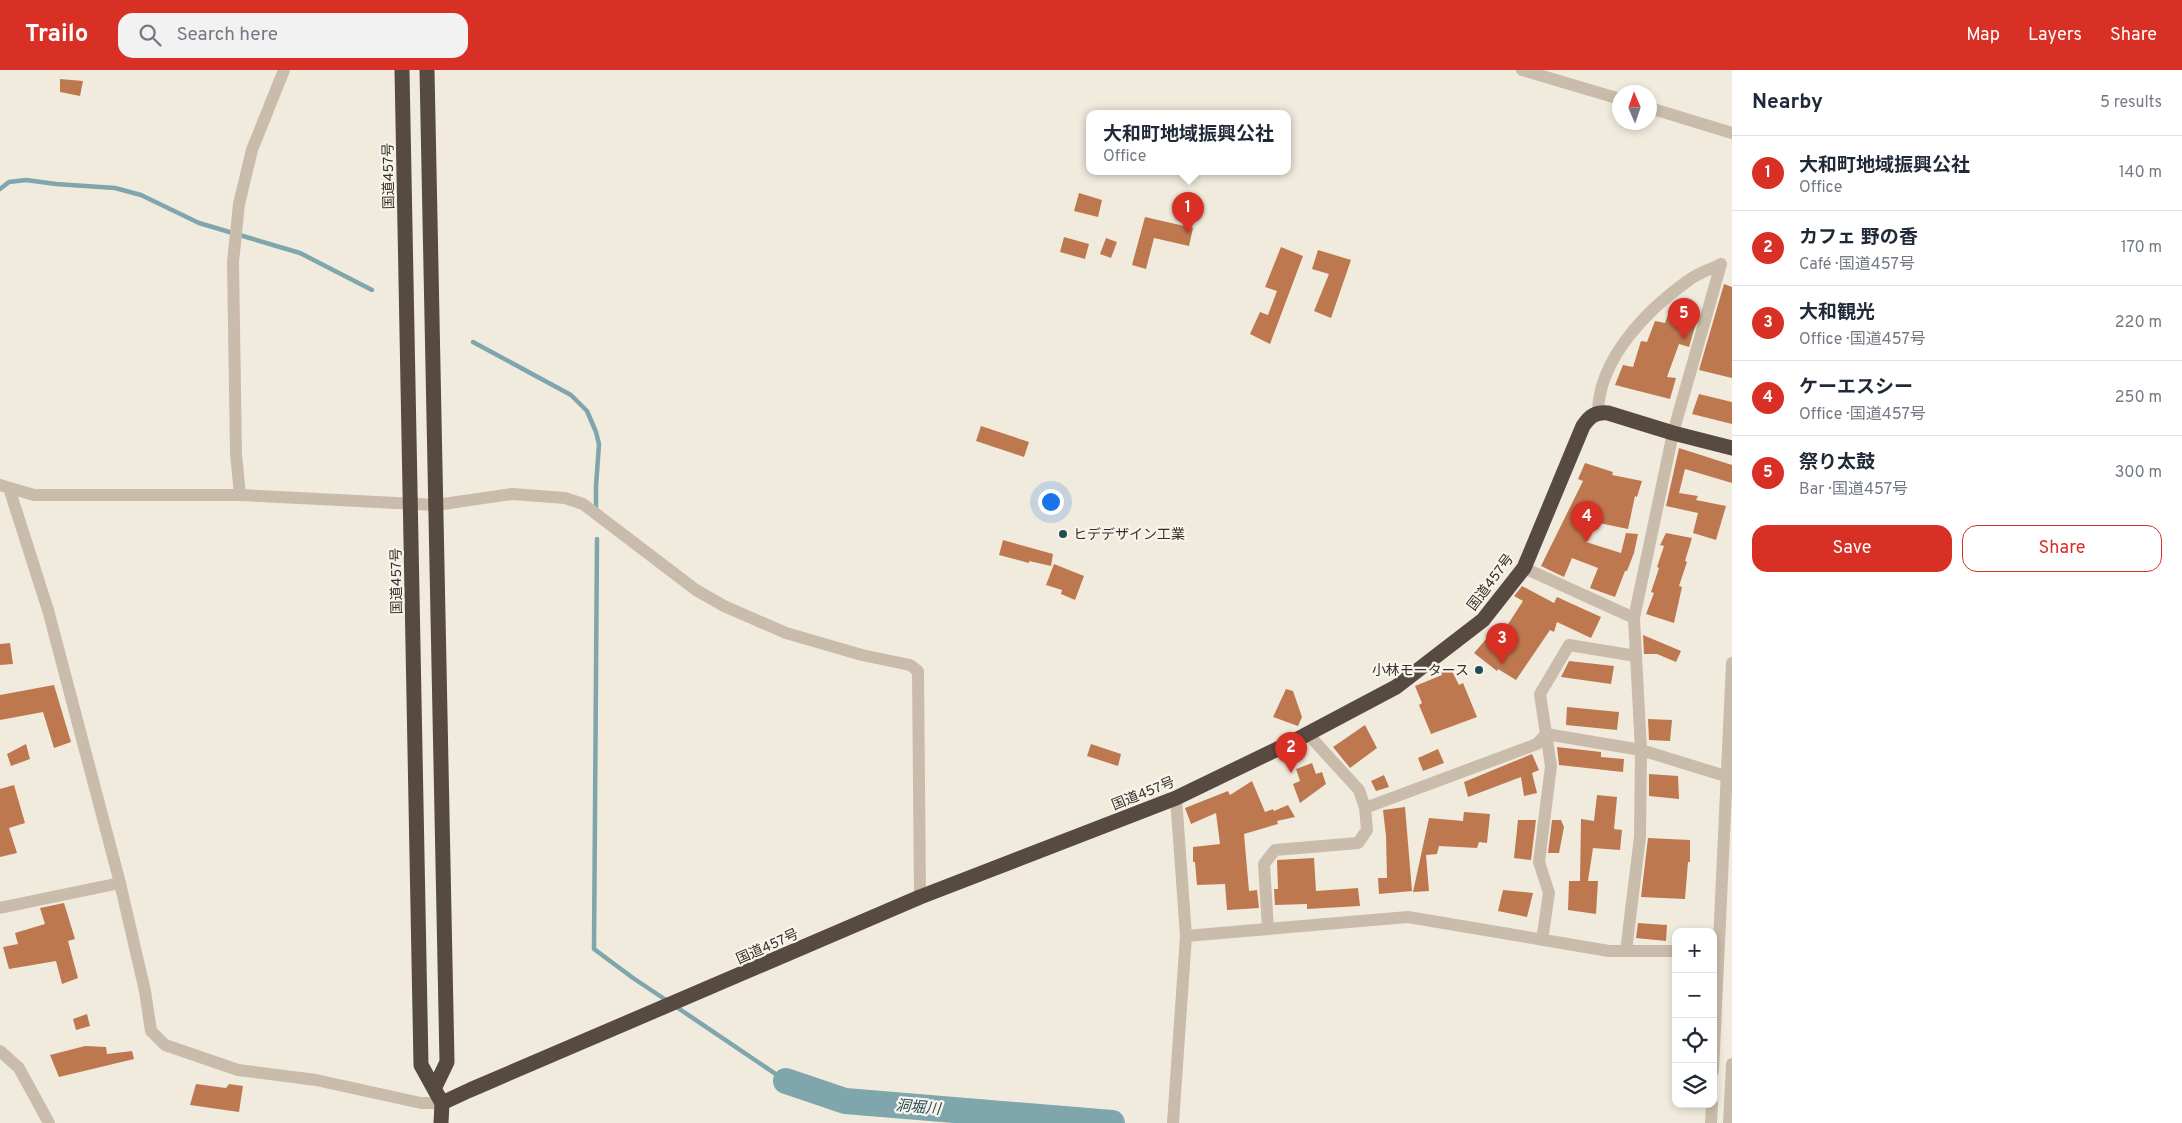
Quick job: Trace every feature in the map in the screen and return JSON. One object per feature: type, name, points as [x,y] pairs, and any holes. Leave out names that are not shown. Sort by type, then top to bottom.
[{"type":"highway","name":"国道457号","points":[[402,70],[421,1065],[435,1087],[442,1103],[440,1123]]},
{"type":"highway","points":[[427,70],[446,1062],[435,1087]]},
{"type":"highway","name":"国道457号","points":[[442,1103],[920,898],[1176,798],[1307,734],[1396,687],[1484,620],[1524,568],[1583,426],[1590,417],[1598,412]]},
{"type":"highway","points":[[1598,412],[1608,413],[1673,433],[1732,448]]},
{"type":"street","points":[[240,494],[236,454],[233,262],[235,232],[239,204],[252,150],[284,70]]},
{"type":"street","points":[[1522,70],[1612,97]]},
{"type":"street","points":[[1657,110],[1732,133]]},
{"type":"street","points":[[1598,412],[1598,397],[1608,368],[1632,330],[1690,279],[1721,264],[1673,433],[1634,618],[1641,750],[1640,837],[1626,950]]},
{"type":"street","points":[[4,486],[34,495],[240,494],[436,505],[512,494],[572,499],[587,506],[696,590],[724,606],[786,633],[862,655],[914,667],[918,671],[920,898]]},
{"type":"street","points":[[4,486],[48,610],[120,884],[151,1031],[165,1045],[238,1070],[316,1080],[422,1103],[442,1103]]},
{"type":"street","points":[[1524,568],[1634,618]]},
{"type":"street","points":[[1542,940],[1549,893],[1539,862],[1550,766],[1540,694],[1569,645],[1636,656]]},
{"type":"street","points":[[1717,940],[1730,777],[1732,663]]},
{"type":"street","points":[[1268,929],[1264,864],[1276,850],[1358,843],[1367,830],[1365,808],[1359,790],[1307,734]]},
{"type":"street","points":[[1365,808],[1537,744],[1546,734]]},
{"type":"street","points":[[1546,734],[1641,750],[1730,777]]},
{"type":"street","points":[[1173,1123],[1186,936],[1176,798]]},
{"type":"street","points":[[0,908],[120,884]]},
{"type":"street","points":[[1186,936],[1408,917],[1609,951],[1672,952]]},
{"type":"street","points":[[1713,1063],[1715,973]]},
{"type":"street","points":[[0,1051],[19,1068],[49,1123]]},
{"type":"street","points":[[1729,1123],[1732,1064]]},
{"type":"street","points":[[1711,1123],[1712,1108]]},
{"type":"building","points":[[60,79],[83,81],[80,96],[60,92]]},
{"type":"building","points":[[1079,193],[1102,200],[1098,217],[1074,211]]},
{"type":"building","points":[[1145,217],[1193,228],[1189,246],[1154,238],[1146,269],[1132,265]]},
{"type":"building","points":[[1064,237],[1089,244],[1085,259],[1060,252]]},
{"type":"building","points":[[1106,238],[1117,242],[1111,258],[1100,254]]},
{"type":"building","points":[[1281,247],[1303,256],[1270,344],[1250,334],[1260,312],[1268,315],[1277,291],[1265,287]]},
{"type":"building","points":[[1318,250],[1351,260],[1331,318],[1314,311],[1329,274],[1312,269]]},
{"type":"building","points":[[1724,284],[1732,287],[1732,378],[1699,370]]},
{"type":"building","points":[[1669,312],[1697,320],[1689,347],[1679,344],[1667,377],[1676,378],[1670,399],[1615,385],[1623,365],[1633,367],[1641,341],[1647,342],[1655,321],[1665,323]]},
{"type":"building","points":[[1699,394],[1732,402],[1732,424],[1692,414]]},
{"type":"building","points":[[981,426],[1029,442],[1024,457],[976,441]]},
{"type":"building","points":[[1679,448],[1732,465],[1732,483],[1685,469],[1679,493],[1698,496],[1696,500],[1726,506],[1716,540],[1693,533],[1698,513],[1666,506]]},
{"type":"building","points":[[1585,463],[1613,472],[1612,475],[1642,481],[1637,497],[1635,496],[1628,529],[1594,522],[1586,542],[1621,553],[1626,533],[1638,534],[1634,553],[1615,597],[1590,588],[1598,568],[1572,558],[1564,577],[1541,566],[1583,481],[1578,479]]},
{"type":"building","points":[[1666,533],[1692,538],[1679,586],[1682,587],[1674,623],[1646,614],[1654,593],[1651,592],[1664,546],[1660,545]]},
{"type":"building","points":[[1003,540],[1053,554],[1051,566],[1029,561],[1029,563],[999,555]]},
{"type":"building","points":[[1054,564],[1084,576],[1075,600],[1061,594],[1062,590],[1046,585]]},
{"type":"building","points":[[1522,586],[1554,603],[1557,597],[1601,617],[1591,638],[1557,622],[1554,632],[1550,630],[1516,680],[1498,669],[1497,671],[1474,653],[1487,638],[1494,646],[1523,601],[1514,596]]},
{"type":"building","points":[[1643,635],[1681,651],[1676,662],[1657,654],[1644,654]]},
{"type":"building","points":[[10,643],[13,664],[0,665],[0,644]]},
{"type":"building","points":[[1569,661],[1614,666],[1611,684],[1561,677]]},
{"type":"building","points":[[1450,667],[1459,685],[1463,683],[1477,717],[1431,734],[1419,705],[1422,703],[1415,686],[1442,675],[1441,670]]},
{"type":"building","points":[[54,685],[71,742],[54,748],[43,712],[0,720],[0,695]]},
{"type":"building","points":[[1286,689],[1293,691],[1302,717],[1298,726],[1273,717]]},
{"type":"building","points":[[1567,707],[1619,712],[1617,730],[1566,725]]},
{"type":"building","points":[[1648,719],[1672,720],[1670,741],[1649,740]]},
{"type":"building","points":[[1365,725],[1377,748],[1350,768],[1333,747]]},
{"type":"building","points":[[26,744],[30,759],[11,766],[7,754]]},
{"type":"building","points":[[1091,744],[1121,754],[1118,766],[1087,756]]},
{"type":"building","points":[[1557,747],[1601,752],[1601,757],[1624,759],[1623,772],[1559,765]]},
{"type":"building","points":[[1438,749],[1444,763],[1423,771],[1418,758]]},
{"type":"building","points":[[1532,754],[1539,770],[1532,773],[1537,793],[1524,796],[1521,777],[1468,797],[1464,782]]},
{"type":"building","points":[[1312,763],[1316,774],[1322,772],[1326,784],[1300,803],[1293,784],[1300,781],[1296,769]]},
{"type":"building","points":[[1649,774],[1678,776],[1679,799],[1649,796]]},
{"type":"building","points":[[1384,775],[1389,787],[1376,791],[1371,781]]},
{"type":"building","points":[[1252,781],[1265,812],[1273,809],[1274,811],[1288,805],[1295,817],[1277,821],[1278,824],[1244,834],[1249,891],[1257,890],[1259,908],[1227,910],[1225,884],[1197,885],[1195,862],[1193,862],[1193,847],[1220,844],[1216,813],[1191,824],[1185,808],[1228,791],[1230,795]]},
{"type":"building","points":[[14,785],[25,823],[9,828],[17,853],[0,857],[0,789]]},
{"type":"building","points":[[1597,795],[1617,797],[1614,829],[1622,830],[1620,850],[1593,848],[1588,881],[1598,881],[1596,914],[1568,910],[1569,881],[1580,881],[1581,819],[1594,821]]},
{"type":"building","points":[[1405,807],[1412,891],[1379,894],[1378,878],[1387,878],[1383,810]]},
{"type":"building","points":[[1464,812],[1490,814],[1487,843],[1479,842],[1477,848],[1439,846],[1437,854],[1426,855],[1429,891],[1413,892],[1429,818],[1463,821]]},
{"type":"building","points":[[1518,820],[1536,820],[1531,860],[1514,858]]},
{"type":"building","points":[[1552,820],[1561,820],[1564,827],[1559,853],[1548,853]]},
{"type":"building","points":[[1648,838],[1690,840],[1690,862],[1688,862],[1685,899],[1641,897]]},
{"type":"building","points":[[1314,858],[1316,891],[1358,888],[1360,906],[1307,909],[1307,904],[1275,905],[1274,889],[1278,889],[1277,860]]},
{"type":"building","points":[[1503,890],[1533,893],[1527,917],[1498,911]]},
{"type":"building","points":[[64,903],[75,939],[68,941],[78,978],[62,984],[56,961],[9,969],[3,947],[18,944],[15,933],[45,924],[40,908]]},
{"type":"building","points":[[1638,923],[1667,925],[1666,941],[1636,938]]},
{"type":"building","points":[[87,1014],[90,1026],[76,1030],[73,1019]]},
{"type":"building","points":[[85,1046],[106,1047],[107,1054],[132,1051],[134,1059],[59,1077],[50,1055]]},
{"type":"building","points":[[196,1084],[226,1088],[229,1084],[243,1086],[239,1112],[190,1105]]},
{"type":"waterway","points":[[0,189],[9,182],[26,180],[115,188],[141,195],[199,223],[300,253],[372,290]]},
{"type":"waterway","points":[[473,342],[571,395],[587,411],[599,444],[596,511]]},
{"type":"waterway","points":[[597,539],[594,949],[669,1002]]},
{"type":"waterway","points":[[675,1006],[786,1081]]},
{"type":"waterway","name":"洞堀川","points":[[786,1081],[845,1101],[1112,1123]]},
{"type":"place","name":"大和町地域振興公社","points":[[1188,233]]},
{"type":"place","name":"祭り太鼓","points":[[1684,339]]},
{"type":"place","name":"ヒデデザイン工業","points":[[1063,534]]},
{"type":"place","name":"ケーエスシー","points":[[1587,542]]},
{"type":"place","name":"大和観光","points":[[1502,664]]},
{"type":"place","name":"小林モータース","points":[[1479,670]]},
{"type":"place","name":"カフェ 野の香","points":[[1291,773]]}]
